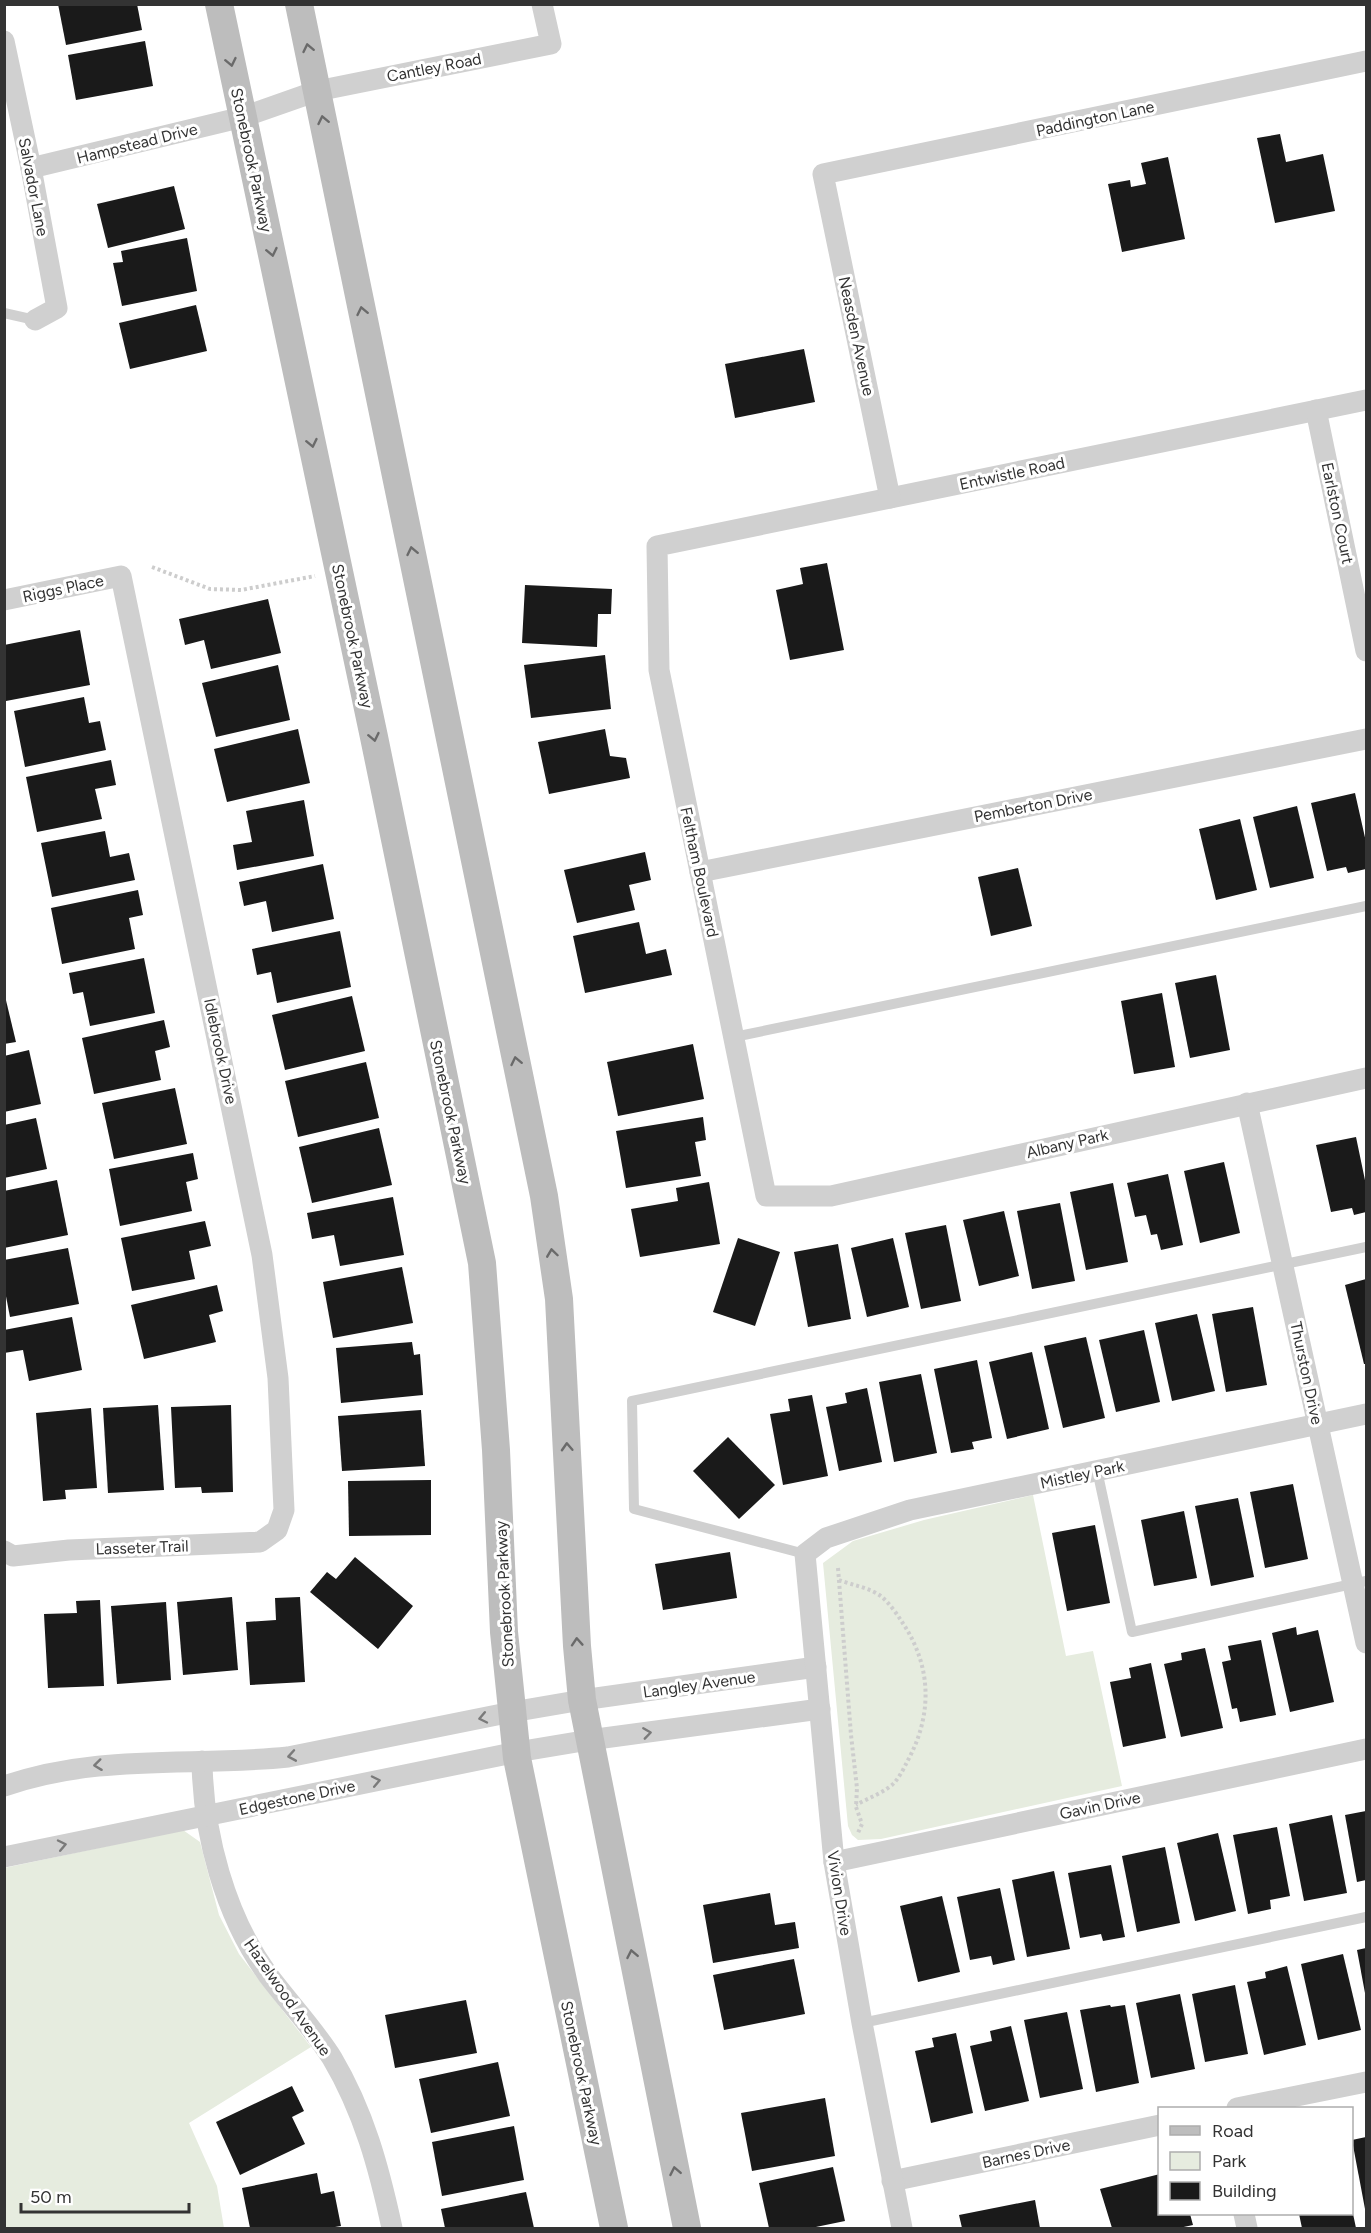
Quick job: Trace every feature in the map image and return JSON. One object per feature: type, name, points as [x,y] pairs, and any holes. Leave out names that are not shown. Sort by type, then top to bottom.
[{"type":"main road","name":"Stonebrook Parkway","points":[[219,4],[482,1263],[496,1450],[504,1632],[517,1752],[614,2229]]},
{"type":"main road","points":[[299,4],[544,1196],[559,1299],[576,1634],[582,1700],[687,2229]]},
{"type":"street","name":"Cantley Road","points":[[243,117],[317,91],[551,44],[542,4]]},
{"type":"street","name":"Salvador Lane","points":[[4,41],[57,308],[35,320]]},
{"type":"street","name":"Paddington Lane","points":[[823,174],[1366,62]]},
{"type":"street","name":"Hampstead Drive","points":[[31,168],[243,117]]},
{"type":"street","name":"Neasden Avenue","points":[[823,174],[890,498]]},
{"type":"street","name":"Entwistle Road","points":[[657,546],[1366,400]]},
{"type":"street","name":"Earlston Court","points":[[1316,410],[1366,651]]},
{"type":"street","name":"Feltham Boulevard","points":[[657,546],[659,670],[766,1196]]},
{"type":"street","name":"Riggs Place","points":[[4,600],[121,576]]},
{"type":"street","name":"Idlebrook Drive","points":[[121,576],[262,1255],[273,1327],[280,1408],[284,1510],[277,1530]]},
{"type":"street","name":"Pemberton Drive","points":[[700,872],[1366,739]]},
{"type":"street","name":"Albany Park","points":[[766,1196],[831,1196],[1366,1078]]},
{"type":"street","name":"Thurston Drive","points":[[1247,1103],[1318,1424],[1360,1582],[1366,1643]]},
{"type":"street","name":"Mistley Park","points":[[805,1554],[826,1538],[910,1510],[1366,1414]]},
{"type":"street","name":"Lasseter Trail","points":[[4,1551],[14,1556],[81,1549],[260,1542],[277,1530]]},
{"type":"street","name":"Vivion Drive","points":[[805,1554],[834,1862],[862,2023],[902,2229]]},
{"type":"street","name":"Langley Avenue","points":[[582,1700],[816,1667]]},
{"type":"street","points":[[4,1786],[45,1774],[85,1767],[147,1761],[258,1760],[288,1757],[582,1700]]},
{"type":"street","points":[[589,1740],[820,1709]]},
{"type":"street","name":"Edgestone Drive","points":[[4,1857],[517,1752],[589,1740]]},
{"type":"street","name":"Gavin Drive","points":[[834,1862],[1366,1749]]},
{"type":"street","name":"Hazelwood Avenue","points":[[202,1761],[207,1815],[223,1886],[244,1936],[268,1976],[305,2020],[331,2057],[356,2105],[375,2156],[392,2229]]},
{"type":"street","points":[[1247,2107],[1366,2082]]},
{"type":"street","name":"Barnes Drive","points":[[892,2181],[1158,2125]]},
{"type":"lane","points":[[4,313],[35,320]]},
{"type":"lane","points":[[734,1037],[1366,906]]},
{"type":"lane","points":[[805,1554],[634,1509],[632,1401],[1366,1247]]},
{"type":"lane","points":[[1097,1470],[1132,1632],[1360,1582]]},
{"type":"lane","points":[[862,2023],[1366,1917]]},
{"type":"path","points":[[152,567],[210,589],[241,590],[315,576]]},
{"type":"path","points":[[838,1568],[857,1788],[856,1805],[862,1824],[857,1835]]},
{"type":"path","points":[[839,1580],[881,1596],[898,1616],[922,1660],[926,1686],[922,1727],[912,1753],[895,1783],[856,1805]]},
{"type":"green space","points":[[1033,1495],[1066,1656],[1093,1651],[1122,1786],[881,1839],[858,1840],[852,1835],[848,1826],[823,1563],[853,1541],[924,1520]]},
{"type":"green space","points":[[183,1830],[200,1842],[219,1915],[239,1954],[311,2047],[189,2123],[217,2186],[224,2228],[5,2228],[4,1868]]},
{"type":"building","points":[[58,4],[137,4],[142,30],[66,45]]},
{"type":"building","points":[[145,41],[153,86],[76,100],[68,55]]},
{"type":"building","points":[[1280,134],[1286,162],[1323,154],[1335,211],[1275,223],[1257,138]]},
{"type":"building","points":[[1168,157],[1185,239],[1122,252],[1108,184],[1130,180],[1131,187],[1146,184],[1141,163]]},
{"type":"building","points":[[174,186],[185,229],[108,248],[97,204]]},
{"type":"building","points":[[187,238],[197,291],[122,306],[113,263],[123,262],[121,251]]},
{"type":"building","points":[[196,305],[207,351],[130,369],[119,323]]},
{"type":"building","points":[[804,349],[815,402],[735,418],[725,364]]},
{"type":"building","points":[[827,563],[844,650],[790,660],[776,590],[803,584],[800,568]]},
{"type":"building","points":[[525,585],[612,589],[611,614],[598,614],[597,647],[522,643]]},
{"type":"building","points":[[268,599],[281,653],[211,669],[204,640],[185,645],[179,619]]},
{"type":"building","points":[[80,630],[90,685],[6,701],[4,645]]},
{"type":"building","points":[[605,655],[611,709],[531,718],[524,665]]},
{"type":"building","points":[[278,665],[290,720],[216,737],[202,683]]},
{"type":"building","points":[[84,697],[89,723],[100,721],[106,750],[25,767],[14,711]]},
{"type":"building","points":[[298,729],[310,783],[227,802],[214,749]]},
{"type":"building","points":[[605,729],[610,756],[626,758],[630,778],[549,794],[538,742]]},
{"type":"building","points":[[111,760],[116,785],[95,789],[102,819],[37,832],[26,777]]},
{"type":"building","points":[[1355,793],[1366,842],[1366,869],[1348,873],[1346,867],[1327,871],[1311,803]]},
{"type":"building","points":[[304,800],[314,856],[237,870],[233,845],[252,842],[246,811]]},
{"type":"building","points":[[1297,806],[1314,878],[1270,888],[1253,817]]},
{"type":"building","points":[[1240,819],[1257,890],[1216,900],[1199,829]]},
{"type":"building","points":[[105,831],[110,857],[129,853],[135,880],[52,897],[41,843]]},
{"type":"building","points":[[645,852],[651,880],[629,885],[635,910],[577,923],[564,870]]},
{"type":"building","points":[[323,864],[334,919],[272,932],[266,901],[244,906],[239,882]]},
{"type":"building","points":[[1018,868],[1032,926],[991,936],[978,877]]},
{"type":"building","points":[[138,890],[143,915],[129,918],[135,949],[62,964],[51,908]]},
{"type":"building","points":[[639,922],[646,954],[666,949],[672,975],[585,993],[573,936]]},
{"type":"building","points":[[340,931],[351,987],[277,1003],[271,972],[257,975],[252,949]]},
{"type":"building","points":[[144,958],[155,1013],[90,1026],[83,992],[73,994],[69,973]]},
{"type":"building","points":[[1216,975],[1230,1050],[1190,1058],[1175,983]]},
{"type":"building","points":[[4,992],[16,1042],[4,1044]]},
{"type":"building","points":[[1162,993],[1175,1067],[1134,1074],[1121,1001]]},
{"type":"building","points":[[352,996],[365,1051],[285,1070],[272,1015]]},
{"type":"building","points":[[164,1020],[170,1047],[155,1051],[161,1080],[94,1094],[82,1038]]},
{"type":"building","points":[[693,1044],[704,1099],[618,1116],[607,1062]]},
{"type":"building","points":[[29,1050],[41,1104],[4,1112],[4,1056]]},
{"type":"building","points":[[366,1062],[379,1118],[298,1137],[285,1081]]},
{"type":"building","points":[[175,1088],[187,1144],[114,1159],[102,1103]]},
{"type":"building","points":[[703,1117],[706,1140],[695,1142],[701,1176],[626,1188],[616,1131]]},
{"type":"building","points":[[36,1118],[47,1169],[4,1178],[4,1125]]},
{"type":"building","points":[[379,1128],[392,1185],[312,1203],[299,1147]]},
{"type":"building","points":[[1356,1137],[1366,1185],[1366,1212],[1354,1215],[1352,1208],[1331,1212],[1316,1145]]},
{"type":"building","points":[[193,1153],[198,1179],[186,1182],[192,1211],[120,1226],[109,1169]]},
{"type":"building","points":[[1224,1162],[1240,1233],[1200,1243],[1184,1171]]},
{"type":"building","points":[[1168,1174],[1183,1245],[1161,1250],[1157,1234],[1151,1235],[1146,1215],[1135,1217],[1127,1183]]},
{"type":"building","points":[[57,1180],[68,1235],[4,1248],[4,1191]]},
{"type":"building","points":[[709,1182],[720,1244],[640,1257],[631,1209],[678,1201],[676,1188]]},
{"type":"building","points":[[1113,1183],[1128,1262],[1086,1270],[1070,1192]]},
{"type":"building","points":[[393,1197],[404,1255],[340,1266],[334,1235],[312,1239],[307,1213]]},
{"type":"building","points":[[1060,1203],[1075,1281],[1032,1289],[1017,1211]]},
{"type":"building","points":[[1004,1211],[1019,1276],[979,1286],[963,1220]]},
{"type":"building","points":[[205,1221],[211,1246],[189,1251],[195,1279],[132,1291],[121,1238]]},
{"type":"building","points":[[946,1225],[961,1301],[921,1309],[905,1233]]},
{"type":"building","points":[[738,1238],[780,1252],[755,1326],[713,1312]]},
{"type":"building","points":[[893,1238],[909,1307],[867,1317],[851,1248]]},
{"type":"building","points":[[838,1244],[851,1319],[808,1327],[794,1252]]},
{"type":"building","points":[[68,1248],[79,1304],[10,1317],[4,1286],[4,1260]]},
{"type":"building","points":[[402,1267],[413,1323],[333,1338],[323,1282]]},
{"type":"building","points":[[1366,1279],[1366,1364],[1364,1364],[1345,1285]]},
{"type":"building","points":[[217,1285],[223,1311],[209,1315],[216,1342],[144,1359],[131,1305]]},
{"type":"building","points":[[1253,1307],[1267,1385],[1226,1392],[1212,1314]]},
{"type":"building","points":[[1197,1314],[1215,1391],[1172,1401],[1155,1323]]},
{"type":"building","points":[[72,1317],[82,1370],[29,1381],[23,1350],[4,1353],[4,1330]]},
{"type":"building","points":[[1144,1330],[1160,1402],[1116,1412],[1099,1340]]},
{"type":"building","points":[[1086,1337],[1105,1418],[1063,1428],[1044,1346]]},
{"type":"building","points":[[412,1342],[414,1355],[420,1354],[423,1395],[341,1403],[336,1348]]},
{"type":"building","points":[[1032,1352],[1049,1429],[1007,1439],[989,1362]]},
{"type":"building","points":[[977,1360],[992,1438],[972,1442],[974,1449],[951,1453],[934,1369]]},
{"type":"building","points":[[921,1374],[937,1453],[894,1462],[879,1382]]},
{"type":"building","points":[[867,1388],[882,1462],[839,1471],[826,1407],[847,1403],[845,1393]]},
{"type":"building","points":[[812,1395],[828,1476],[783,1485],[770,1414],[790,1411],[788,1399]]},
{"type":"building","points":[[158,1405],[164,1490],[108,1493],[103,1408]]},
{"type":"building","points":[[231,1405],[233,1492],[202,1493],[201,1487],[175,1488],[171,1407]]},
{"type":"building","points":[[91,1408],[97,1488],[65,1490],[66,1499],[43,1501],[36,1413]]},
{"type":"building","points":[[421,1410],[425,1466],[342,1471],[338,1416]]},
{"type":"building","points":[[728,1437],[775,1485],[739,1519],[693,1471]]},
{"type":"building","points":[[431,1480],[431,1535],[349,1536],[348,1481]]},
{"type":"building","points":[[1293,1484],[1308,1559],[1265,1568],[1250,1492]]},
{"type":"building","points":[[1238,1498],[1254,1577],[1211,1586],[1195,1506]]},
{"type":"building","points":[[1184,1511],[1197,1578],[1154,1586],[1141,1520]]},
{"type":"building","points":[[1095,1525],[1110,1603],[1067,1611],[1052,1533]]},
{"type":"building","points":[[730,1552],[737,1598],[663,1610],[655,1564]]},
{"type":"building","points":[[355,1557],[413,1606],[378,1649],[310,1592],[327,1572],[336,1579]]},
{"type":"building","points":[[232,1597],[238,1670],[183,1675],[177,1602]]},
{"type":"building","points":[[300,1597],[305,1682],[250,1685],[246,1622],[276,1620],[275,1598]]},
{"type":"building","points":[[100,1600],[104,1686],[48,1688],[44,1614],[77,1613],[76,1601]]},
{"type":"building","points":[[166,1602],[171,1680],[117,1684],[111,1606]]},
{"type":"building","points":[[1296,1627],[1297,1635],[1318,1630],[1334,1702],[1290,1712],[1272,1633]]},
{"type":"building","points":[[1261,1640],[1276,1715],[1240,1722],[1237,1708],[1232,1709],[1222,1662],[1231,1660],[1228,1646]]},
{"type":"building","points":[[1205,1648],[1223,1728],[1181,1737],[1164,1664],[1182,1660],[1181,1653]]},
{"type":"building","points":[[1151,1663],[1166,1738],[1123,1747],[1110,1682],[1131,1678],[1129,1668]]},
{"type":"building","points":[[1366,1811],[1366,1880],[1357,1882],[1345,1815]]},
{"type":"building","points":[[1332,1815],[1347,1893],[1304,1901],[1289,1824]]},
{"type":"building","points":[[1277,1827],[1290,1896],[1270,1900],[1271,1909],[1248,1914],[1233,1835]]},
{"type":"building","points":[[1218,1833],[1236,1911],[1195,1921],[1177,1843]]},
{"type":"building","points":[[1165,1847],[1180,1923],[1137,1932],[1122,1856]]},
{"type":"building","points":[[1111,1865],[1125,1937],[1103,1941],[1101,1934],[1080,1938],[1068,1873]]},
{"type":"building","points":[[1054,1871],[1070,1949],[1027,1957],[1012,1880]]},
{"type":"building","points":[[1000,1888],[1015,1960],[993,1965],[991,1956],[970,1960],[957,1897]]},
{"type":"building","points":[[770,1893],[775,1925],[795,1922],[799,1948],[713,1963],[703,1905]]},
{"type":"building","points":[[942,1896],[960,1972],[918,1982],[900,1906]]},
{"type":"building","points":[[1366,1948],[1366,1993],[1365,1993],[1357,1950]]},
{"type":"building","points":[[1343,1954],[1361,2030],[1318,2040],[1301,1964]]},
{"type":"building","points":[[794,1959],[805,2014],[724,2030],[713,1975]]},
{"type":"building","points":[[1287,1966],[1306,2045],[1264,2055],[1247,1982],[1266,1978],[1265,1972]]},
{"type":"building","points":[[1235,1985],[1248,2054],[1205,2062],[1192,1994]]},
{"type":"building","points":[[1180,1994],[1195,2069],[1151,2078],[1136,2003]]},
{"type":"building","points":[[466,2000],[477,2053],[395,2068],[385,2015]]},
{"type":"building","points":[[1110,2005],[1111,2007],[1125,2005],[1139,2083],[1096,2092],[1080,2010]]},
{"type":"building","points":[[1067,2012],[1083,2089],[1040,2098],[1024,2020]]},
{"type":"building","points":[[1011,2026],[1029,2101],[985,2111],[970,2046],[992,2041],[990,2031]]},
{"type":"building","points":[[956,2033],[973,2113],[931,2123],[915,2051],[934,2047],[932,2038]]},
{"type":"building","points":[[498,2062],[510,2116],[431,2133],[419,2079]]},
{"type":"building","points":[[292,2086],[304,2111],[292,2117],[305,2144],[240,2175],[216,2122]]},
{"type":"building","points":[[825,2098],[835,2156],[752,2171],[741,2113]]},
{"type":"building","points":[[514,2126],[524,2180],[442,2196],[432,2142]]},
{"type":"building","points":[[1366,2137],[1366,2209],[1353,2145],[1353,2140]]},
{"type":"building","points":[[833,2167],[845,2221],[811,2228],[769,2228],[759,2183]]},
{"type":"building","points":[[317,2173],[321,2194],[334,2191],[341,2226],[250,2228],[242,2188]]},
{"type":"building","points":[[1158,2174],[1158,2215],[1190,2215],[1193,2225],[1179,2228],[1112,2228],[1100,2189]]},
{"type":"building","points":[[526,2192],[534,2228],[445,2228],[441,2209]]},
{"type":"building","points":[[1035,2200],[1040,2228],[962,2228],[959,2215]]},
{"type":"building","points":[[1353,2214],[1356,2228],[1302,2228],[1299,2215]]}]
